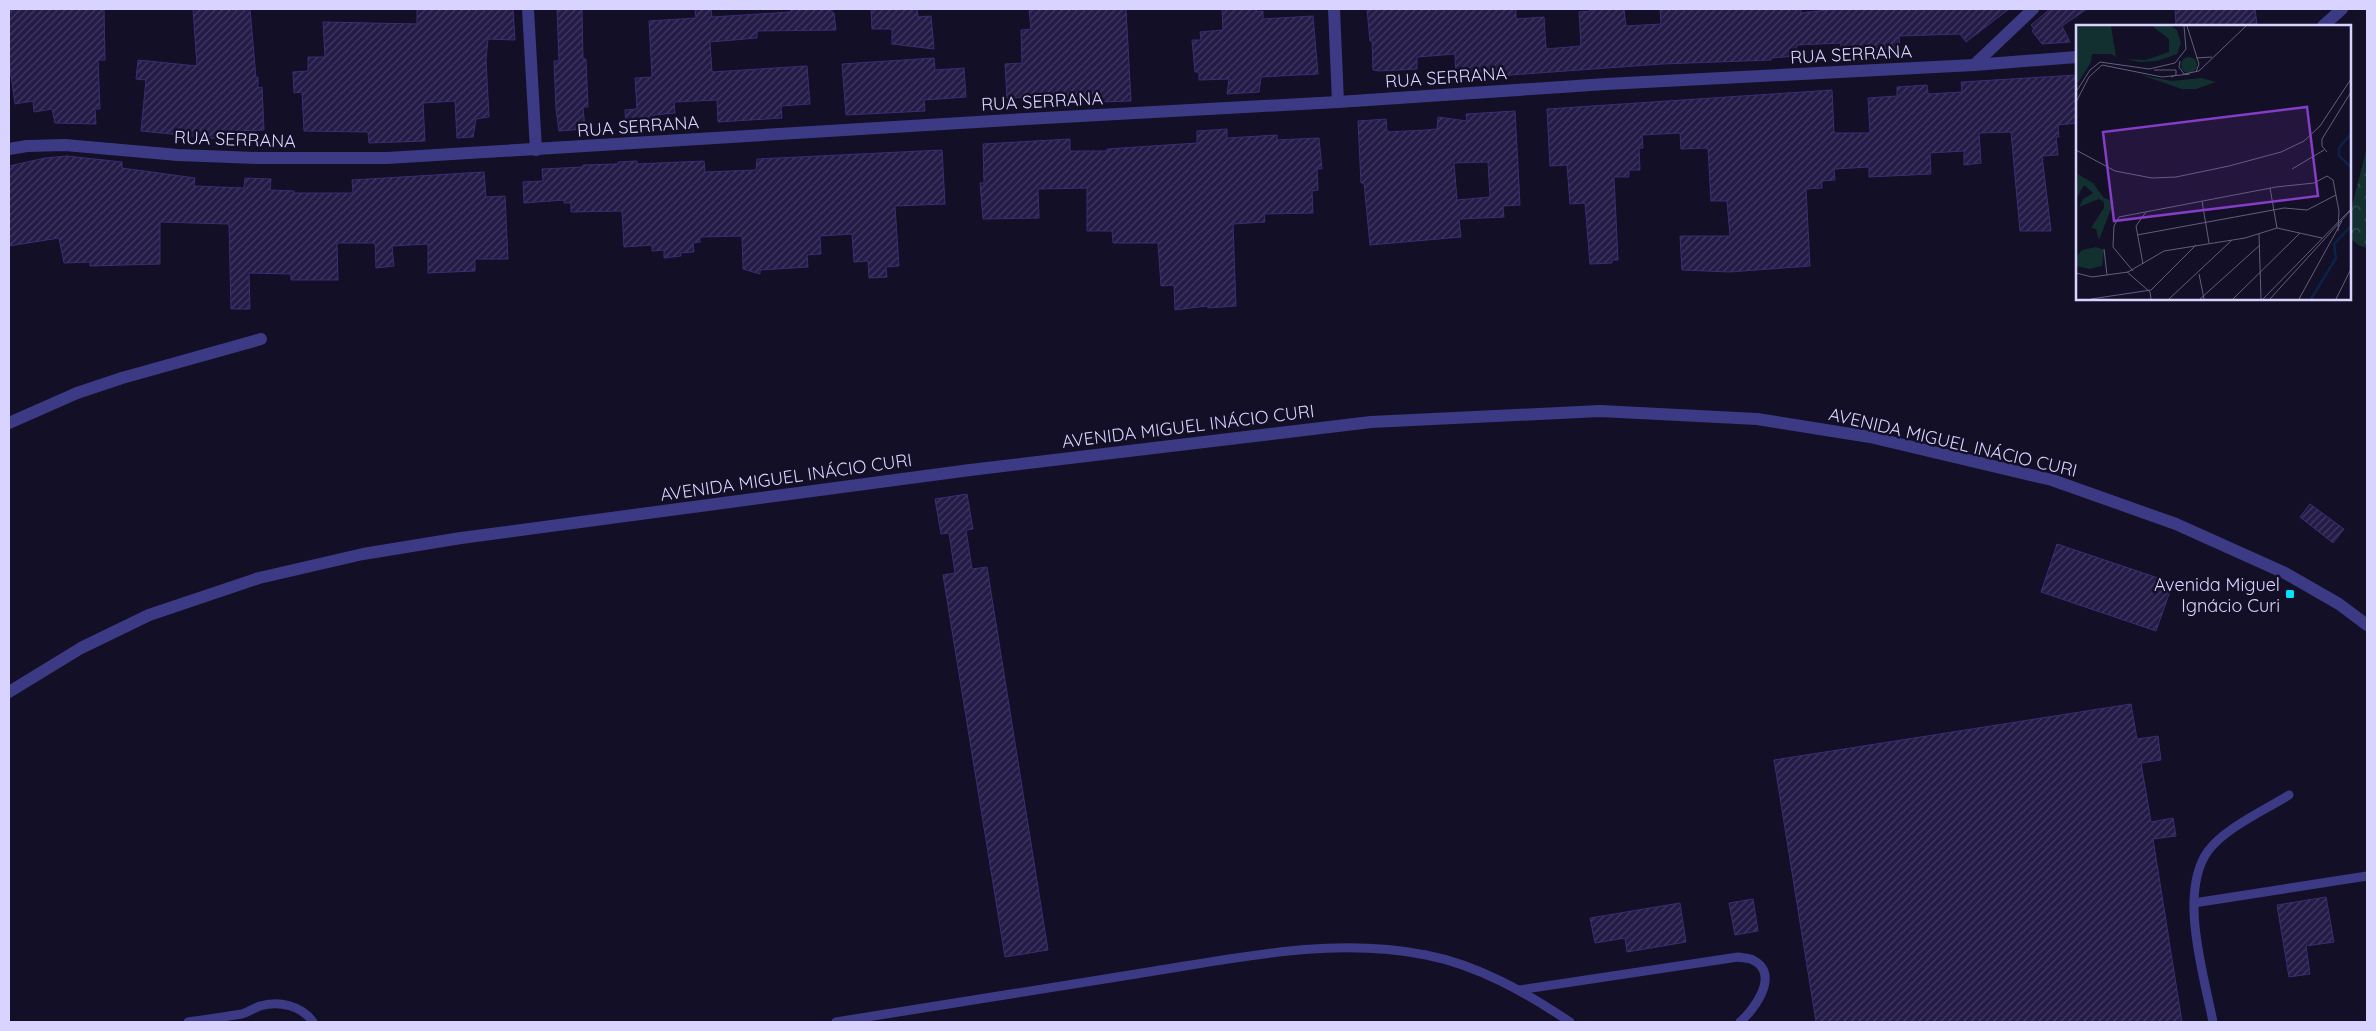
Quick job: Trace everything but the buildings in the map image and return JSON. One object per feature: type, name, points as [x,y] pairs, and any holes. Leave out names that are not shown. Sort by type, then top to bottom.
[{"type":"street","points":[[528,9],[536,150]]},
{"type":"street","points":[[1334,9],[1338,102]]},
{"type":"street","points":[[1974,65],[2033,9]]},
{"type":"street","points":[[2324,25],[2342,9]]},
{"type":"street","name":"RUA SERRANA","points":[[9,149],[27,146],[65,145],[178,155],[317,159],[387,158],[1035,118],[1338,102],[1606,84],[1974,65],[2076,57]]},
{"type":"street","points":[[9,423],[77,393],[122,378],[261,339]]},
{"type":"street","name":"AVENIDA MIGUEL INÁCIO CURI","points":[[9,692],[81,648],[149,614],[258,578],[363,554],[471,537],[960,471],[1371,422],[1600,411],[1758,419],[1870,437],[2052,480],[2176,524],[2285,573],[2339,604],[2367,625]]},
{"type":"lane","points":[[2213,1022],[2197,938],[2194,903],[2197,872],[2209,850],[2232,830],[2290,795]]},
{"type":"lane","points":[[2194,903],[2367,876]]},
{"type":"lane","points":[[836,1022],[1225,958],[1294,949],[1371,947],[1428,956],[1472,969],[1519,990],[1570,1022]]},
{"type":"lane","points":[[1519,990],[1711,959],[1738,957],[1754,960],[1763,970],[1766,980],[1762,995],[1752,1011],[1740,1022]]},
{"type":"lane","points":[[188,1022],[245,1013],[260,1006],[277,1003],[294,1007],[308,1016],[313,1022]]},
{"type":"lane","points":[[237,1022],[245,1013]]},
{"type":"green space","points":[[2367,148],[2367,248],[2358,245],[2351,239],[2351,209]]},
{"type":"place","name":"Avenida Miguel Ignácio Curi","points":[[2290,594]]}]
